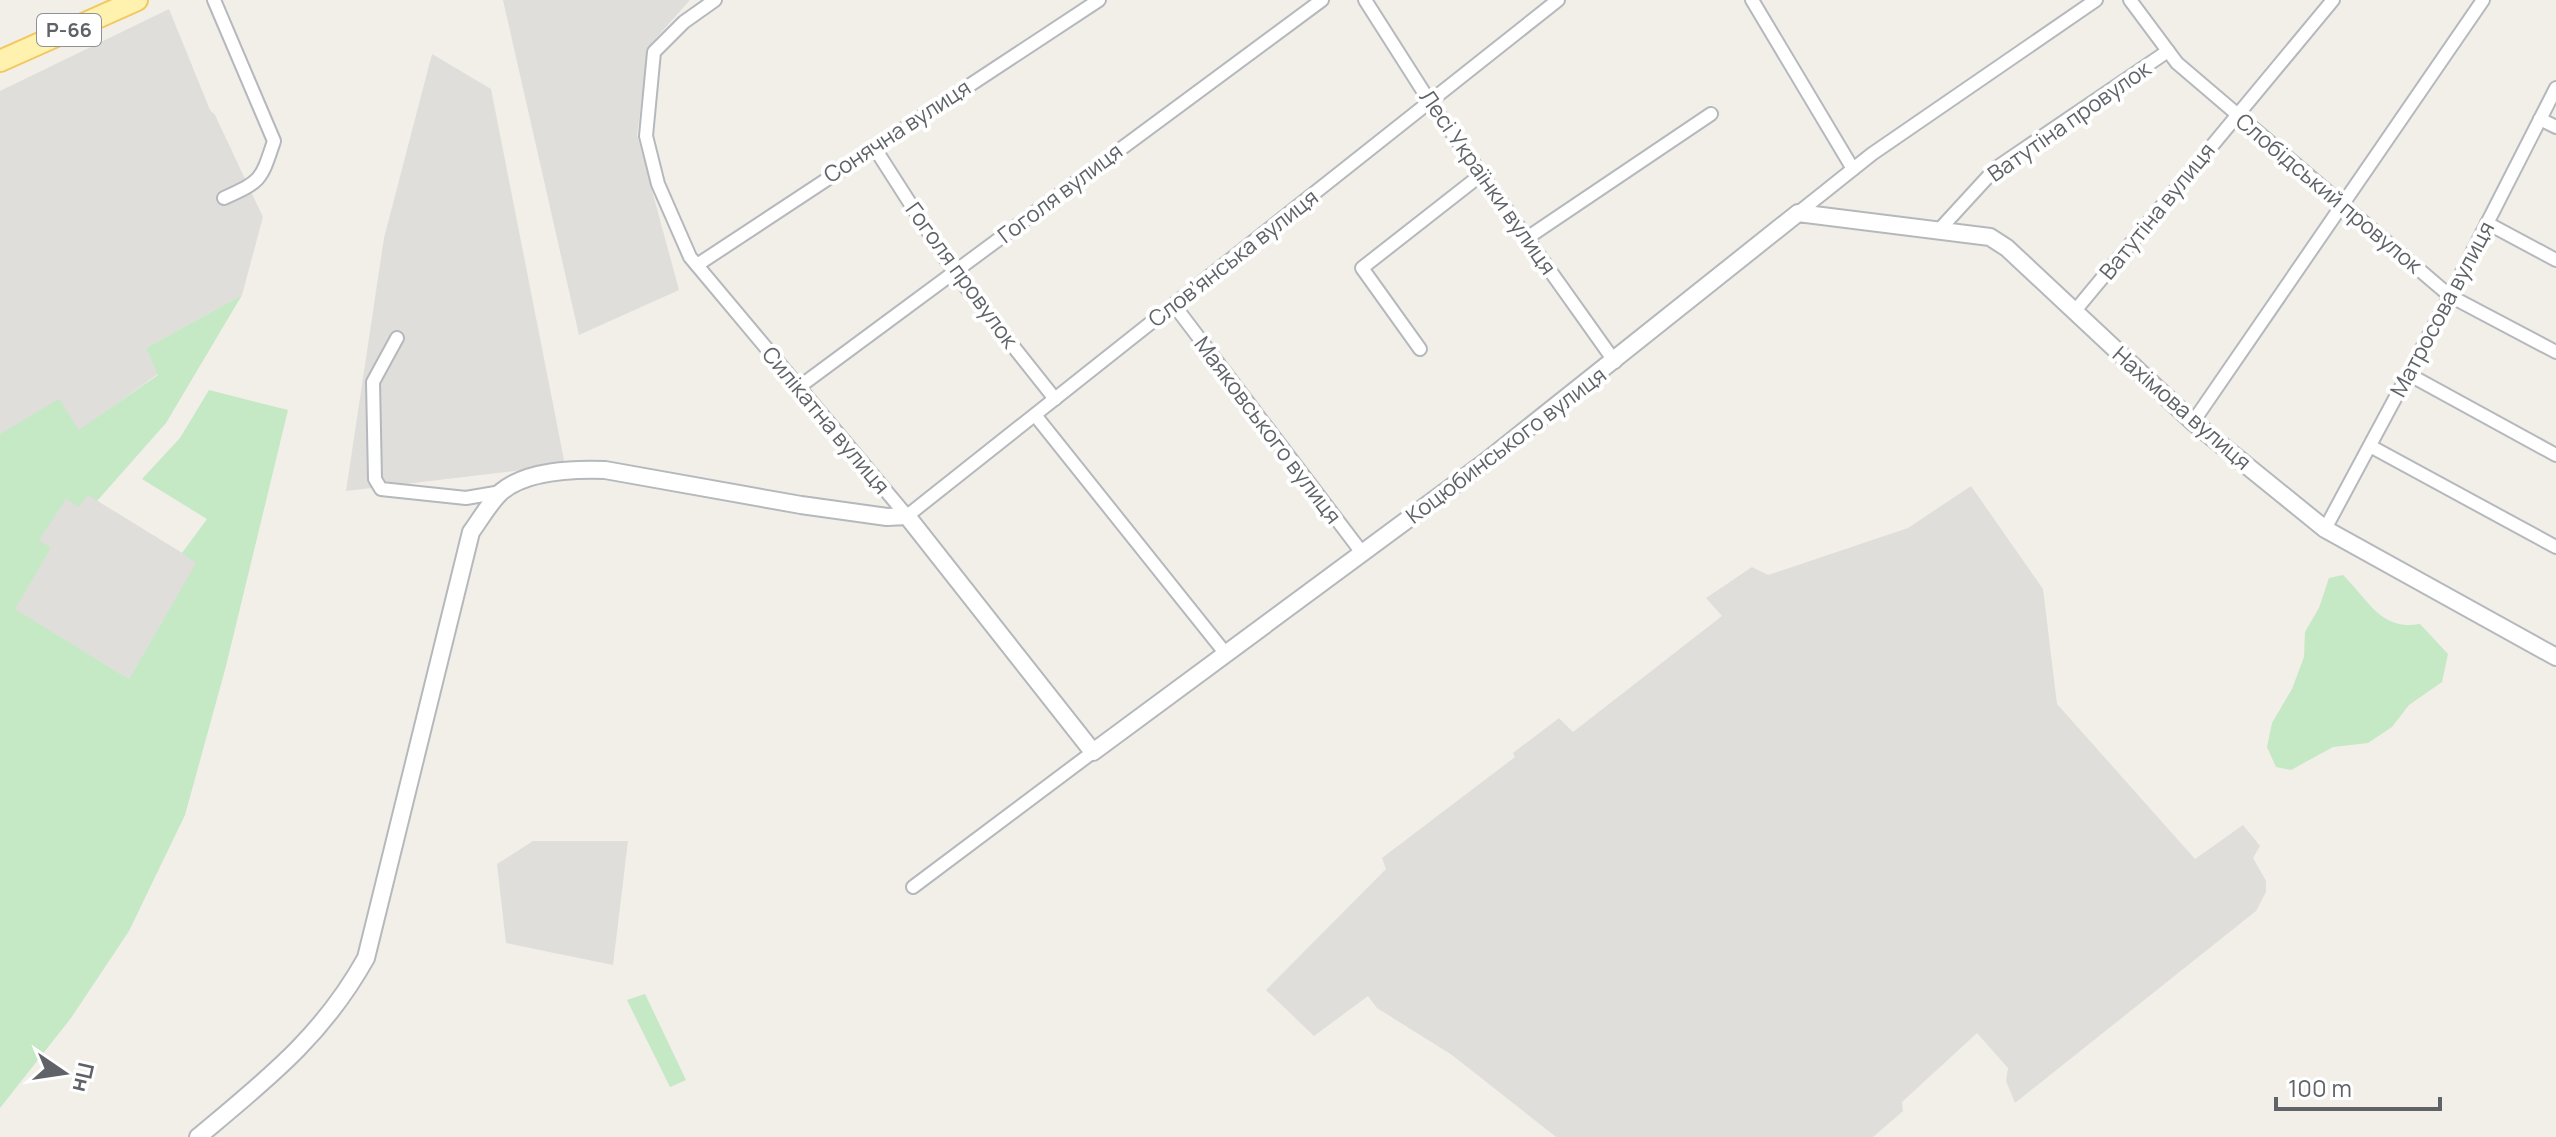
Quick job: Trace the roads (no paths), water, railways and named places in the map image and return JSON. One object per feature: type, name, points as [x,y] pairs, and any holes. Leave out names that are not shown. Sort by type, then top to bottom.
[{"type":"main road","name":"Р-66","points":[[0,61],[137,0]]},
{"type":"street","points":[[214,0],[274,141],[262,174],[254,185],[224,198]]},
{"type":"street","name":"Силікатна вулиця","points":[[715,0],[684,22],[654,52],[646,136],[658,184],[697,265],[907,516],[1093,752]]},
{"type":"street","name":"Сонячна вулиця","points":[[697,265],[1099,0]]},
{"type":"street","name":"Гоголя вулиця","points":[[799,387],[1322,0]]},
{"type":"street","name":"Лесі Українки вулиця","points":[[1365,0],[1430,102],[1615,362]]},
{"type":"street","name":"Слов’янська вулиця","points":[[907,516],[1558,0]]},
{"type":"street","points":[[1752,0],[1853,169]]},
{"type":"street","name":"Коцюбинського вулиця","points":[[913,887],[1363,554],[1615,362],[1853,169],[2096,0]]},
{"type":"street","name":"Слобідський провулок","points":[[2130,0],[2168,51],[2235,115],[2450,296],[2556,352]]},
{"type":"street","name":"Ватутіна вулиця","points":[[2074,312],[2333,0]]},
{"type":"street","points":[[2193,422],[2483,0]]},
{"type":"street","name":"Ватутіна провулок","points":[[1940,229],[1996,168],[2168,51]]},
{"type":"street","name":"Матросова вулиця","points":[[2325,529],[2450,296],[2556,88]]},
{"type":"street","points":[[1527,238],[1711,114]]},
{"type":"street","points":[[2540,119],[2556,127]]},
{"type":"street","name":"Гоголя провулок","points":[[874,147],[954,272],[1055,399]]},
{"type":"street","points":[[1420,349],[1362,268],[1482,174]]},
{"type":"street","name":"Нахімова вулиця","points":[[1798,213],[1990,237],[2007,248],[2193,422],[2325,529],[2556,657]]},
{"type":"street","points":[[2487,223],[2556,260]]},
{"type":"street","name":"Маяковського вулиця","points":[[1174,305],[1363,554]]},
{"type":"street","points":[[397,338],[373,382],[375,479],[381,489],[466,498],[501,492],[525,479],[575,469],[605,470],[801,505],[887,517],[907,516]]},
{"type":"street","points":[[2408,374],[2556,455]]},
{"type":"street","points":[[1035,415],[1226,654]]},
{"type":"street","points":[[2370,446],[2556,547]]},
{"type":"street","points":[[198,1137],[297,1052],[342,1002],[366,958],[471,532],[501,492]]}]
